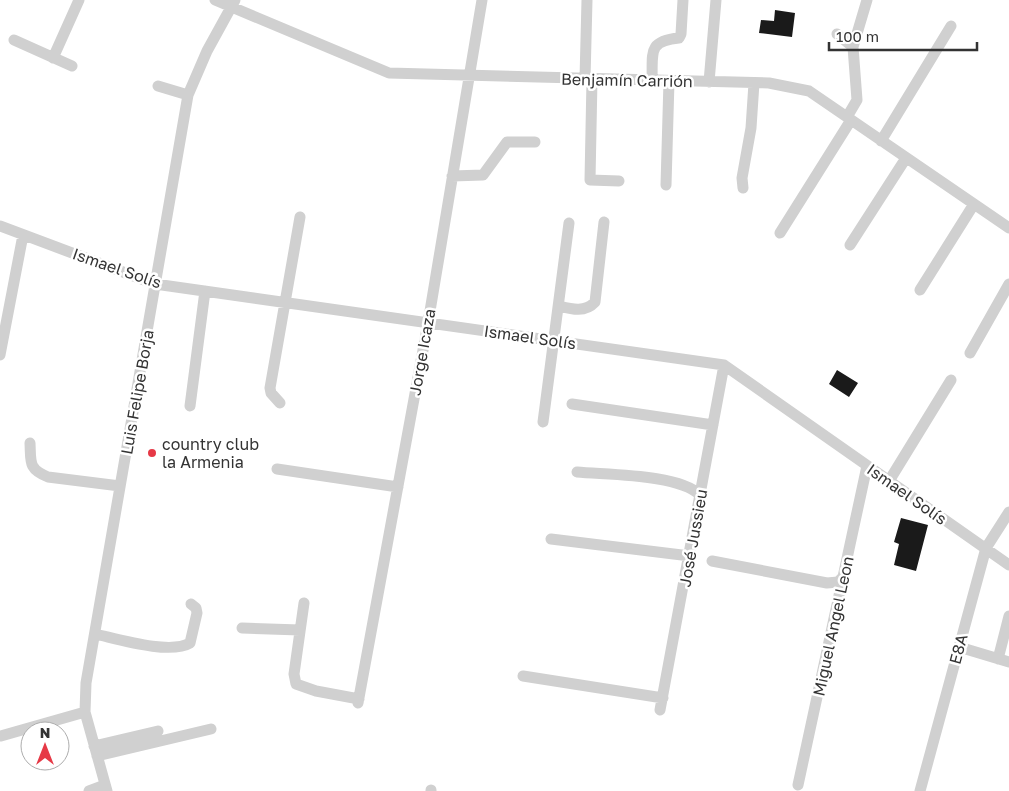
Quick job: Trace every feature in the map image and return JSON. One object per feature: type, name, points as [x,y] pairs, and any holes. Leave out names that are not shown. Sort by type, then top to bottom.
[{"type":"street","points":[[53,58],[79,0]]},
{"type":"street","name":"Benjamín Carrión","points":[[215,0],[232,4],[379,70],[394,73],[754,83],[787,85],[809,91],[1009,228]]},
{"type":"street","name":"Jorge Icaza","points":[[300,630],[294,674],[296,684],[358,701],[428,323],[482,0]]},
{"type":"street","points":[[587,0],[590,180],[619,181]]},
{"type":"street","points":[[652,80],[653,53],[656,45],[661,40],[679,38],[681,34],[683,0]]},
{"type":"street","points":[[709,82],[716,0]]},
{"type":"street","points":[[780,233],[849,119],[857,100],[853,47],[867,0]]},
{"type":"street","name":"Luis Felipe Borja","points":[[106,788],[85,712],[86,683],[188,95],[197,72],[232,4]]},
{"type":"street","points":[[881,141],[951,26]]},
{"type":"street","points":[[837,34],[853,47]]},
{"type":"street","points":[[14,40],[72,66]]},
{"type":"street","points":[[666,185],[669,81]]},
{"type":"street","points":[[743,188],[742,178],[751,128],[754,83]]},
{"type":"street","points":[[158,86],[188,95]]},
{"type":"street","points":[[452,176],[483,175],[508,142],[535,142]]},
{"type":"street","points":[[850,245],[906,158]]},
{"type":"street","points":[[920,290],[974,204]]},
{"type":"street","points":[[280,403],[271,393],[270,388],[300,217]]},
{"type":"street","points":[[558,306],[582,309],[591,307],[595,302],[604,222]]},
{"type":"street","points":[[543,422],[569,223]]},
{"type":"street","name":"Ismael Solís","points":[[0,226],[155,284],[724,365],[1009,565]]},
{"type":"street","points":[[0,355],[22,235]]},
{"type":"street","points":[[970,353],[1009,284]]},
{"type":"street","points":[[190,406],[205,291]]},
{"type":"street","name":"José Jussieu","points":[[660,710],[724,365]]},
{"type":"street","points":[[889,481],[951,380]]},
{"type":"street","points":[[572,404],[713,425]]},
{"type":"street","points":[[30,443],[31,464],[37,472],[48,476],[120,486]]},
{"type":"street","name":"Miguel Angel Leon","points":[[798,785],[867,466]]},
{"type":"street","points":[[277,469],[398,488]]},
{"type":"street","points":[[577,472],[668,480],[685,485],[700,495]]},
{"type":"street","name":"E8A","points":[[920,791],[986,548],[1009,512]]},
{"type":"street","points":[[551,539],[690,556]]},
{"type":"street","points":[[712,561],[827,583],[838,582],[843,577]]},
{"type":"street","points":[[242,628],[300,630],[304,602]]},
{"type":"street","points":[[95,634],[164,647],[183,647],[190,643],[196,621],[196,608],[191,604]]},
{"type":"street","points":[[959,647],[1004,660],[1009,616]]},
{"type":"street","points":[[522,676],[663,698]]},
{"type":"street","points":[[1,736],[85,712]]},
{"type":"street","points":[[96,751],[211,729]]},
{"type":"street","points":[[96,751],[158,731]]},
{"type":"street","points":[[88,791],[106,788]]},
{"type":"building","points":[[775,10],[795,13],[792,37],[759,33],[761,20],[774,21]]},
{"type":"building","points":[[837,370],[858,383],[849,397],[829,384]]},
{"type":"building","points":[[901,518],[928,525],[916,571],[894,565],[899,544],[894,542]]},
{"type":"place","name":"country club la Armenia","points":[[152,453]]}]
